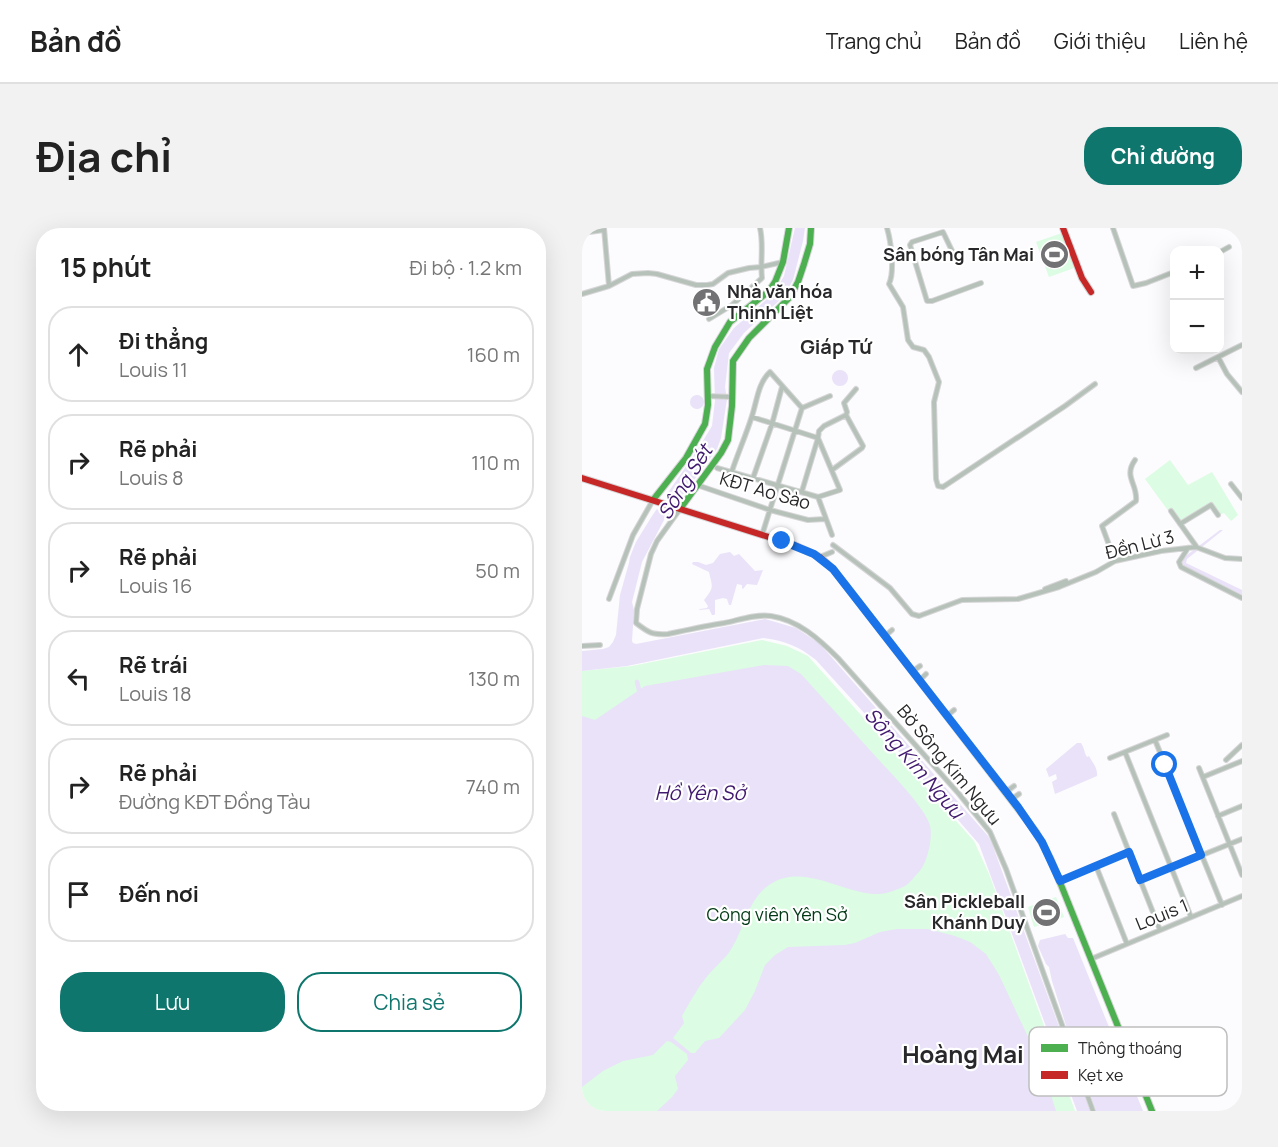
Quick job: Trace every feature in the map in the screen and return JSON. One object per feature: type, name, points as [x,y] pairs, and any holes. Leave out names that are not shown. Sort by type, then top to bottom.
[{"type":"main road","points":[[656,501],[686,458],[705,424],[710,396],[707,369],[715,347],[730,322],[769,291],[780,272],[789,228]]},
{"type":"main road","points":[[678,509],[721,453],[728,440],[733,360],[749,338],[790,297],[798,282],[810,244],[811,228]]},
{"type":"main road","points":[[1063,228],[1078,270],[1090,292]]},
{"type":"main road","points":[[582,478],[805,549],[820,557],[833,569],[948,715],[1042,842],[1119,1027]]},
{"type":"main road","points":[[1146,1096],[1152,1111]]},
{"type":"street","points":[[709,319],[732,305],[762,278],[763,242],[760,228]]},
{"type":"street","points":[[887,228],[892,272],[889,284],[903,307],[908,340],[913,347],[924,350],[939,382],[934,405],[938,486],[943,487],[1095,384]]},
{"type":"street","points":[[1113,228],[1133,286],[1170,274]]},
{"type":"street","points":[[582,233],[604,229],[609,286]]},
{"type":"street","points":[[955,257],[943,232],[910,245],[927,301],[981,283]]},
{"type":"street","points":[[1224,250],[1229,247]]},
{"type":"street","points":[[582,294],[609,286],[632,274],[657,274],[696,285],[707,285],[713,284],[728,273],[783,262]]},
{"type":"street","points":[[1196,368],[1242,345]]},
{"type":"street","points":[[1218,357],[1227,374],[1242,392]]},
{"type":"street","name":"KĐT Ao Sào","points":[[732,471],[765,376],[770,372],[802,408]]},
{"type":"street","name":"KĐT Ao Sào","points":[[753,478],[782,387]]},
{"type":"street","points":[[832,470],[863,446],[846,415],[844,403],[856,389]]},
{"type":"street","points":[[710,396],[729,397]]},
{"type":"street","points":[[762,535],[802,408],[830,396]]},
{"type":"street","name":"KĐT Ao Sào","points":[[802,491],[819,431],[846,415]]},
{"type":"street","points":[[752,417],[818,438]]},
{"type":"street","name":"KĐT Ao Sào","points":[[717,468],[818,497],[840,490],[818,438]]},
{"type":"street","points":[[1115,561],[1102,526],[1136,501],[1137,496],[1129,473],[1135,460]]},
{"type":"street","points":[[1232,484],[1242,498]]},
{"type":"street","name":"KĐT Ao Sào","points":[[697,485],[770,510],[808,520],[825,519]]},
{"type":"street","name":"KĐT Ao Sào","points":[[818,497],[832,535]]},
{"type":"street","points":[[609,599],[633,535],[656,501]]},
{"type":"street","points":[[1180,524],[1211,505],[1218,515]]},
{"type":"street","name":"Bờ Sông Kim Ngưu","points":[[678,509],[651,554],[635,621],[646,631],[657,635],[750,617],[769,616],[806,629],[818,638],[959,794],[990,832],[1006,869],[1063,1027]]},
{"type":"street","points":[[1171,511],[1198,548]]},
{"type":"street","name":"Đền Lừ 3","points":[[833,545],[890,588],[912,614],[919,616],[962,600],[1018,599],[1059,587],[1115,561],[1161,551],[1198,548],[1225,558],[1242,558]]},
{"type":"street","points":[[1188,548],[1179,562],[1181,567],[1242,598]]},
{"type":"street","points":[[820,557],[832,552]]},
{"type":"street","points":[[885,636],[892,630]]},
{"type":"street","points":[[582,646],[600,645]]},
{"type":"street","points":[[913,671],[920,666]]},
{"type":"street","points":[[920,680],[926,674]]},
{"type":"street","points":[[948,715],[954,711]]},
{"type":"street","points":[[1110,758],[1167,735]]},
{"type":"street","points":[[1155,740],[1222,905]]},
{"type":"street","points":[[1226,760],[1242,745]]},
{"type":"street","points":[[1125,752],[1191,918]]},
{"type":"street","points":[[1203,777],[1242,760]]},
{"type":"street","points":[[1199,768],[1242,875]]},
{"type":"street","points":[[1006,792],[1014,786]]},
{"type":"street","points":[[1012,799],[1019,794]]},
{"type":"street","points":[[1218,816],[1242,806]]},
{"type":"street","points":[[1114,814],[1160,930]]},
{"type":"street","points":[[1140,880],[1242,838]]},
{"type":"street","points":[[1060,881],[1129,852]]},
{"type":"street","points":[[1096,866],[1127,944]]},
{"type":"street","name":"Louis 1","points":[[1091,958],[1242,896]]},
{"type":"street","name":"Bờ Sông Kim Ngưu","points":[[1089,1096],[1094,1111]]},
{"type":"green space","name":"Sân bóng Tân Mai","points":[[1062,233],[1074,268],[1049,277],[1036,242]]},
{"type":"green space","points":[[1170,460],[1188,485],[1212,472],[1238,515],[1231,521],[1224,513],[1219,515],[1211,504],[1178,524],[1145,479]]},
{"type":"green space","name":"Hồ Yên Sở","points":[[762,640],[787,646],[808,656],[974,841],[989,874],[1045,1027],[1029,1027],[1029,1096],[1070,1096],[1075,1111],[582,1111],[582,671],[632,666]]},
{"type":"green space","name":"Sân Pickleball Khánh Duy","points":[[1056,897],[1064,917],[1034,927],[1028,907]]},
{"type":"water","points":[[795,228],[805,228],[793,280],[783,297],[744,333],[729,353],[725,387],[727,399],[721,438],[717,449],[664,520],[642,562],[632,602],[634,610],[632,641],[636,644],[765,619],[796,628],[820,644],[988,836],[1059,1027],[1046,1027],[979,844],[886,737],[816,660],[804,651],[778,640],[763,638],[627,666],[582,671],[582,651],[603,649],[609,647],[613,642],[616,635],[620,595],[636,542],[712,426],[715,401],[714,368],[719,349],[734,328],[774,293],[784,276]]},
{"type":"water","points":[[840,370],[846,372],[848,378],[846,384],[840,386],[834,384],[832,378],[834,372]]},
{"type":"water","points":[[697,395],[702,397],[704,402],[702,407],[697,409],[692,407],[690,402],[692,397]]},
{"type":"water","points":[[1223,530],[1187,559],[1186,563],[1242,590],[1242,595],[1184,566],[1181,562],[1183,558]]},
{"type":"water","points":[[730,552],[734,556],[739,554],[755,571],[763,570],[757,585],[747,584],[743,589],[742,585],[737,584],[731,605],[727,599],[715,600],[714,615],[709,609],[699,610],[708,606],[704,600],[712,584],[709,572],[692,564],[693,562],[706,565],[713,563],[720,554]]},
{"type":"water","name":"Hồ Yên Sở","points":[[764,665],[788,666],[801,674],[899,781],[922,811],[931,831],[924,864],[909,883],[899,889],[879,894],[866,893],[796,876],[769,885],[755,899],[728,954],[709,974],[694,995],[682,1016],[684,1023],[673,1038],[691,1053],[695,1053],[705,1041],[719,1038],[745,1010],[765,965],[788,947],[845,945],[880,932],[897,929],[928,929],[970,942],[986,954],[999,975],[1029,1039],[1029,1096],[1051,1096],[1056,1111],[657,1111],[678,1089],[675,1076],[688,1060],[687,1054],[667,1041],[653,1055],[623,1061],[603,1071],[582,1087],[582,716],[595,720],[645,686]]},
{"type":"water","points":[[1077,743],[1081,743],[1087,757],[1089,756],[1096,768],[1097,776],[1055,794],[1052,782],[1057,779],[1056,774],[1049,777],[1046,769]]},
{"type":"water","points":[[1065,934],[1068,938],[1073,938],[1109,1027],[1066,1027],[1049,967],[1038,946],[1040,940]]},
{"type":"water","points":[[1071,1096],[1084,1096],[1090,1111],[1077,1111]]},
{"type":"water","points":[[1091,1096],[1137,1096],[1143,1111],[1096,1111]]},
{"type":"pier","points":[[664,496],[681,502],[672,514],[656,509]]},
{"type":"waterway","points":[[637,682],[639,690]]},
{"type":"traffic: fast","points":[[653,500],[686,458],[705,424],[708,405],[707,369],[715,347],[730,322],[769,291],[775,282],[783,262],[789,228]]},
{"type":"traffic: fast","points":[[680,509],[728,440],[732,406],[733,361],[749,338],[790,297],[804,264],[810,244],[811,228]]},
{"type":"traffic: fast","points":[[923,685],[1036,832],[1051,860],[1118,1027]]},
{"type":"traffic: fast","points":[[1146,1096],[1152,1111]]},
{"type":"traffic: jam","points":[[1063,228],[1082,278],[1091,292]]},
{"type":"traffic: jam","points":[[582,478],[794,545],[820,557],[833,569],[923,685]]},
{"type":"place","name":"Sân bóng Tân Mai","points":[[1055,255]]},
{"type":"place","name":"Nhà văn hóa Thịnh Liệt","points":[[706,302]]},
{"type":"place","name":"Sân Pickleball Khánh Duy","points":[[1046,912]]},
{"type":"district","name":"Giáp Tứ","points":[[836,347]]},
{"type":"district","name":"Hoàng Mai","points":[[963,1055]]},
{"type":"route","points":[[782,541],[820,557],[833,569],[1018,807],[1042,842],[1060,881],[1129,852],[1140,880],[1201,855],[1165,765]]},
{"type":"water label","name":"Sông Sét","points":[[685,482]]},
{"type":"water label","name":"Sông Kim Ngưu","points":[[914,763]]},
{"type":"park label","name":"Công viên Yên Sở","points":[[777,915]]}]
